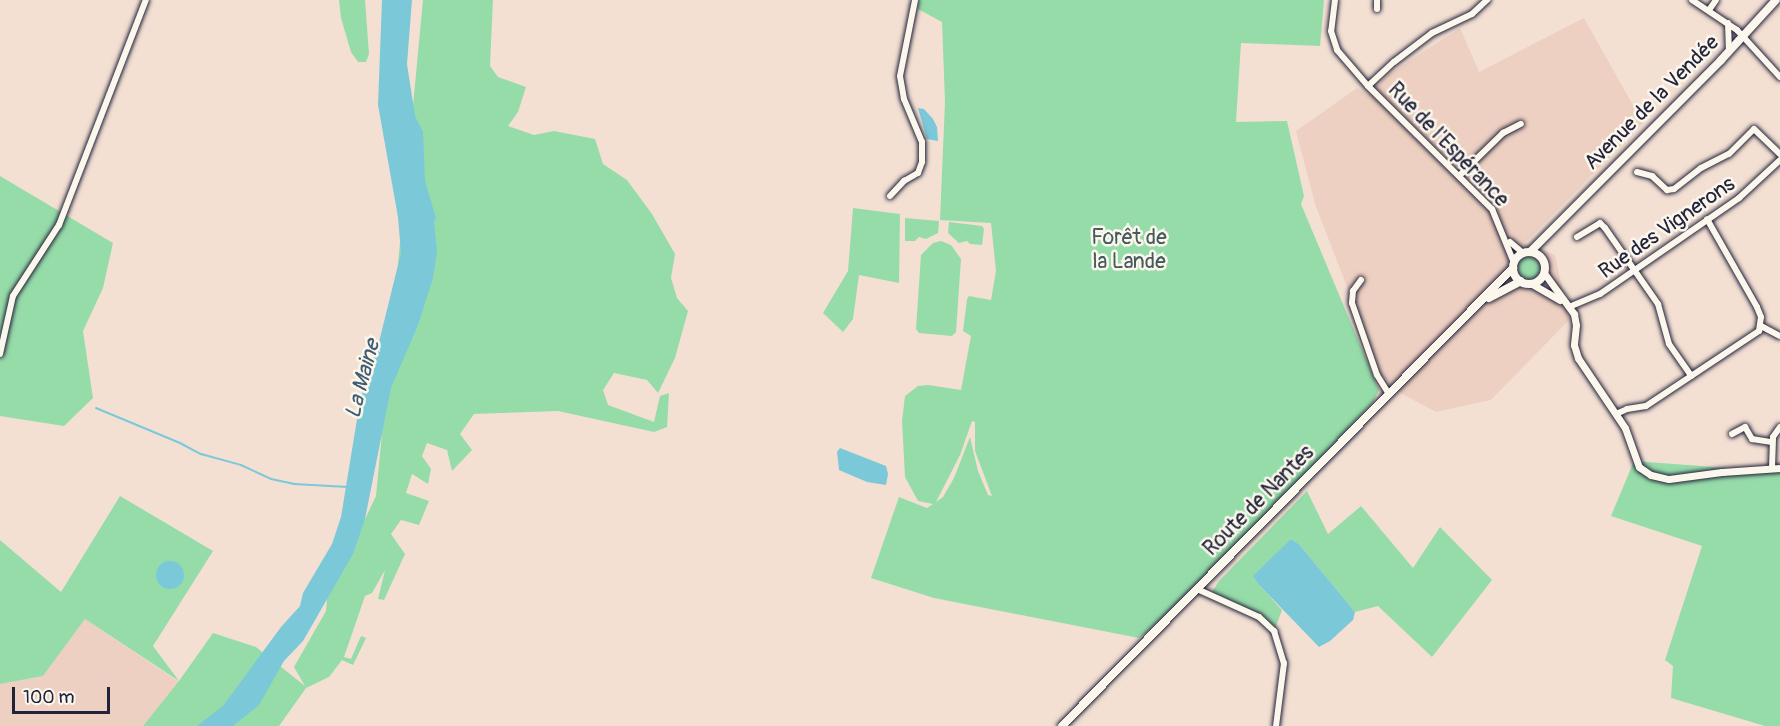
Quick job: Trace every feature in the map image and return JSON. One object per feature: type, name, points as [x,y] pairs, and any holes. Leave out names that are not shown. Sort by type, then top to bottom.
[{"type":"main road","name":"Avenue de la Vendée","points":[[1526,252],[1552,230],[1729,52],[1776,0]]},
{"type":"main road","name":"Avenue de la Vendée","points":[[1542,258],[1552,230]]},
{"type":"main road","points":[[1526,252],[1542,258],[1544,273],[1540,280],[1532,284],[1521,281],[1514,266],[1526,252]]},
{"type":"main road","name":"Route de Nantes","points":[[1062,726],[1514,266]]},
{"type":"main road","name":"Route de Nantes","points":[[1482,301],[1521,281]]},
{"type":"street","points":[[0,354],[13,296],[59,225],[146,0]]},
{"type":"street","points":[[890,196],[904,181],[918,172],[922,162],[922,142],[904,99],[900,76],[915,0]]},
{"type":"street","name":"Rue de l'Espérance","points":[[1335,0],[1332,42],[1366,83],[1492,209],[1504,233],[1514,266]]},
{"type":"street","points":[[1377,0],[1377,9]]},
{"type":"street","points":[[1366,83],[1432,33],[1472,14],[1487,0]]},
{"type":"street","points":[[1692,0],[1728,23],[1743,36],[1780,77]]},
{"type":"street","points":[[1709,10],[1716,0]]},
{"type":"street","points":[[1728,23],[1729,52]]},
{"type":"street","points":[[1459,177],[1503,133],[1521,124]]},
{"type":"street","points":[[1637,172],[1652,176],[1667,190],[1674,189],[1701,168],[1729,154],[1754,129],[1780,154]]},
{"type":"street","name":"Rue des Vignerons","points":[[1567,305],[1600,294],[1754,187],[1780,160]]},
{"type":"street","points":[[1707,219],[1757,307],[1761,326]]},
{"type":"street","points":[[1577,237],[1600,223],[1662,311],[1670,344],[1692,376]]},
{"type":"street","name":"Rue de l'Espérance","points":[[1504,233],[1526,252]]},
{"type":"street","points":[[1544,273],[1576,319],[1574,345],[1578,358],[1629,437],[1634,461],[1651,475],[1669,479],[1780,468]]},
{"type":"street","points":[[1360,280],[1353,291],[1352,303],[1377,375],[1389,394]]},
{"type":"street","points":[[1532,284],[1567,305]]},
{"type":"street","points":[[1761,326],[1780,336]]},
{"type":"street","points":[[1616,414],[1627,409],[1646,406],[1751,338],[1761,326]]},
{"type":"street","points":[[1732,434],[1745,427],[1752,439],[1772,442]]},
{"type":"street","points":[[1772,468],[1772,442],[1780,427]]},
{"type":"street","points":[[1197,589],[1259,617],[1274,631],[1284,663],[1276,726]]},
{"type":"shaded area","points":[[1584,18],[1643,123],[1525,243],[1555,255],[1569,320],[1491,400],[1436,412],[1402,394],[1381,375],[1315,204],[1296,131],[1357,88],[1368,95],[1389,74],[1460,28],[1479,72]]},
{"type":"shaded area","points":[[85,619],[179,682],[143,726],[0,726],[0,684],[43,676]]},
{"type":"green space","points":[[339,0],[365,0],[369,54],[366,62],[358,62],[351,52],[341,18]]},
{"type":"green space","points":[[423,0],[493,0],[490,66],[498,77],[526,87],[518,112],[508,126],[534,135],[554,131],[595,139],[603,164],[627,180],[652,214],[675,254],[671,278],[677,298],[688,311],[675,358],[658,393],[647,380],[614,373],[603,390],[608,405],[654,422],[660,396],[669,393],[667,427],[654,432],[558,411],[474,414],[460,434],[472,450],[452,471],[447,450],[427,443],[422,456],[431,469],[428,484],[412,474],[406,493],[429,501],[419,525],[401,520],[391,534],[405,554],[384,600],[378,599],[385,570],[372,593],[365,596],[344,657],[351,659],[361,636],[366,638],[353,665],[342,660],[329,677],[306,688],[279,726],[143,726],[213,633],[256,647],[305,686],[294,667],[326,611],[327,599],[376,496]]},
{"type":"green space","name":"Forêt de la Lande","points":[[919,0],[1324,0],[1320,46],[1241,43],[1236,122],[1287,121],[1304,196],[1301,204],[1379,390],[1373,402],[1194,592],[1139,638],[934,598],[871,578],[899,497],[927,508],[933,504],[918,501],[905,477],[902,421],[905,396],[918,386],[928,385],[961,390],[971,336],[963,331],[967,299],[969,296],[991,300],[996,271],[991,223],[940,220],[945,102],[942,22],[918,9]],"holes":[[[972,421],[975,422],[975,451],[992,496],[988,495],[978,471],[970,437],[954,478],[943,497],[936,502],[960,455]]]},
{"type":"green space","points":[[0,176],[113,243],[103,288],[83,331],[93,398],[64,426],[0,416]]},
{"type":"green space","points":[[853,208],[900,214],[899,283],[859,275],[853,319],[843,332],[823,313],[848,271]]},
{"type":"green space","points":[[905,218],[939,221],[938,233],[926,239],[919,237],[915,241],[905,241]]},
{"type":"green space","points":[[949,222],[982,226],[984,229],[982,245],[970,244],[967,241],[959,243],[948,233]]},
{"type":"green space","points":[[941,241],[951,245],[961,259],[956,332],[952,336],[919,333],[916,329],[921,255],[933,243]]},
{"type":"green space","points":[[1529,257],[1537,260],[1540,268],[1537,276],[1529,279],[1521,276],[1518,268],[1521,260]]},
{"type":"green space","points":[[1634,461],[1780,472],[1780,726],[1765,726],[1671,698],[1673,666],[1665,660],[1702,546],[1611,516]]},
{"type":"green space","points":[[1307,491],[1328,534],[1361,506],[1413,568],[1440,527],[1492,580],[1432,657],[1378,606],[1355,612],[1299,544],[1291,539],[1260,586],[1282,610],[1275,629],[1265,617],[1212,592],[1219,581]]},
{"type":"green space","points":[[120,496],[213,551],[153,646],[179,681],[85,619],[43,676],[0,684],[0,540],[61,592]]},
{"type":"water","points":[[382,0],[412,0],[407,64],[415,116],[423,132],[425,181],[436,218],[434,222],[437,251],[433,278],[418,325],[391,388],[365,519],[353,554],[303,641],[284,661],[259,705],[233,726],[197,726],[223,706],[281,627],[300,606],[303,593],[332,544],[341,517],[360,401],[380,338],[401,253],[398,217],[378,105]]},
{"type":"water","points":[[918,108],[924,109],[933,119],[937,127],[938,141],[927,139]]},
{"type":"water","points":[[840,448],[886,466],[888,474],[886,485],[867,482],[839,470],[837,452]]},
{"type":"water","points":[[1291,539],[1299,544],[1355,612],[1353,620],[1330,641],[1319,647],[1253,576]]},
{"type":"water","points":[[170,561],[180,565],[184,575],[180,585],[170,589],[160,585],[156,575],[160,565]]},
{"type":"waterway","points":[[96,408],[201,454],[241,465],[271,479],[294,484],[348,487]]},
{"type":"water label","name":"La Maine","points":[[363,379]]}]
